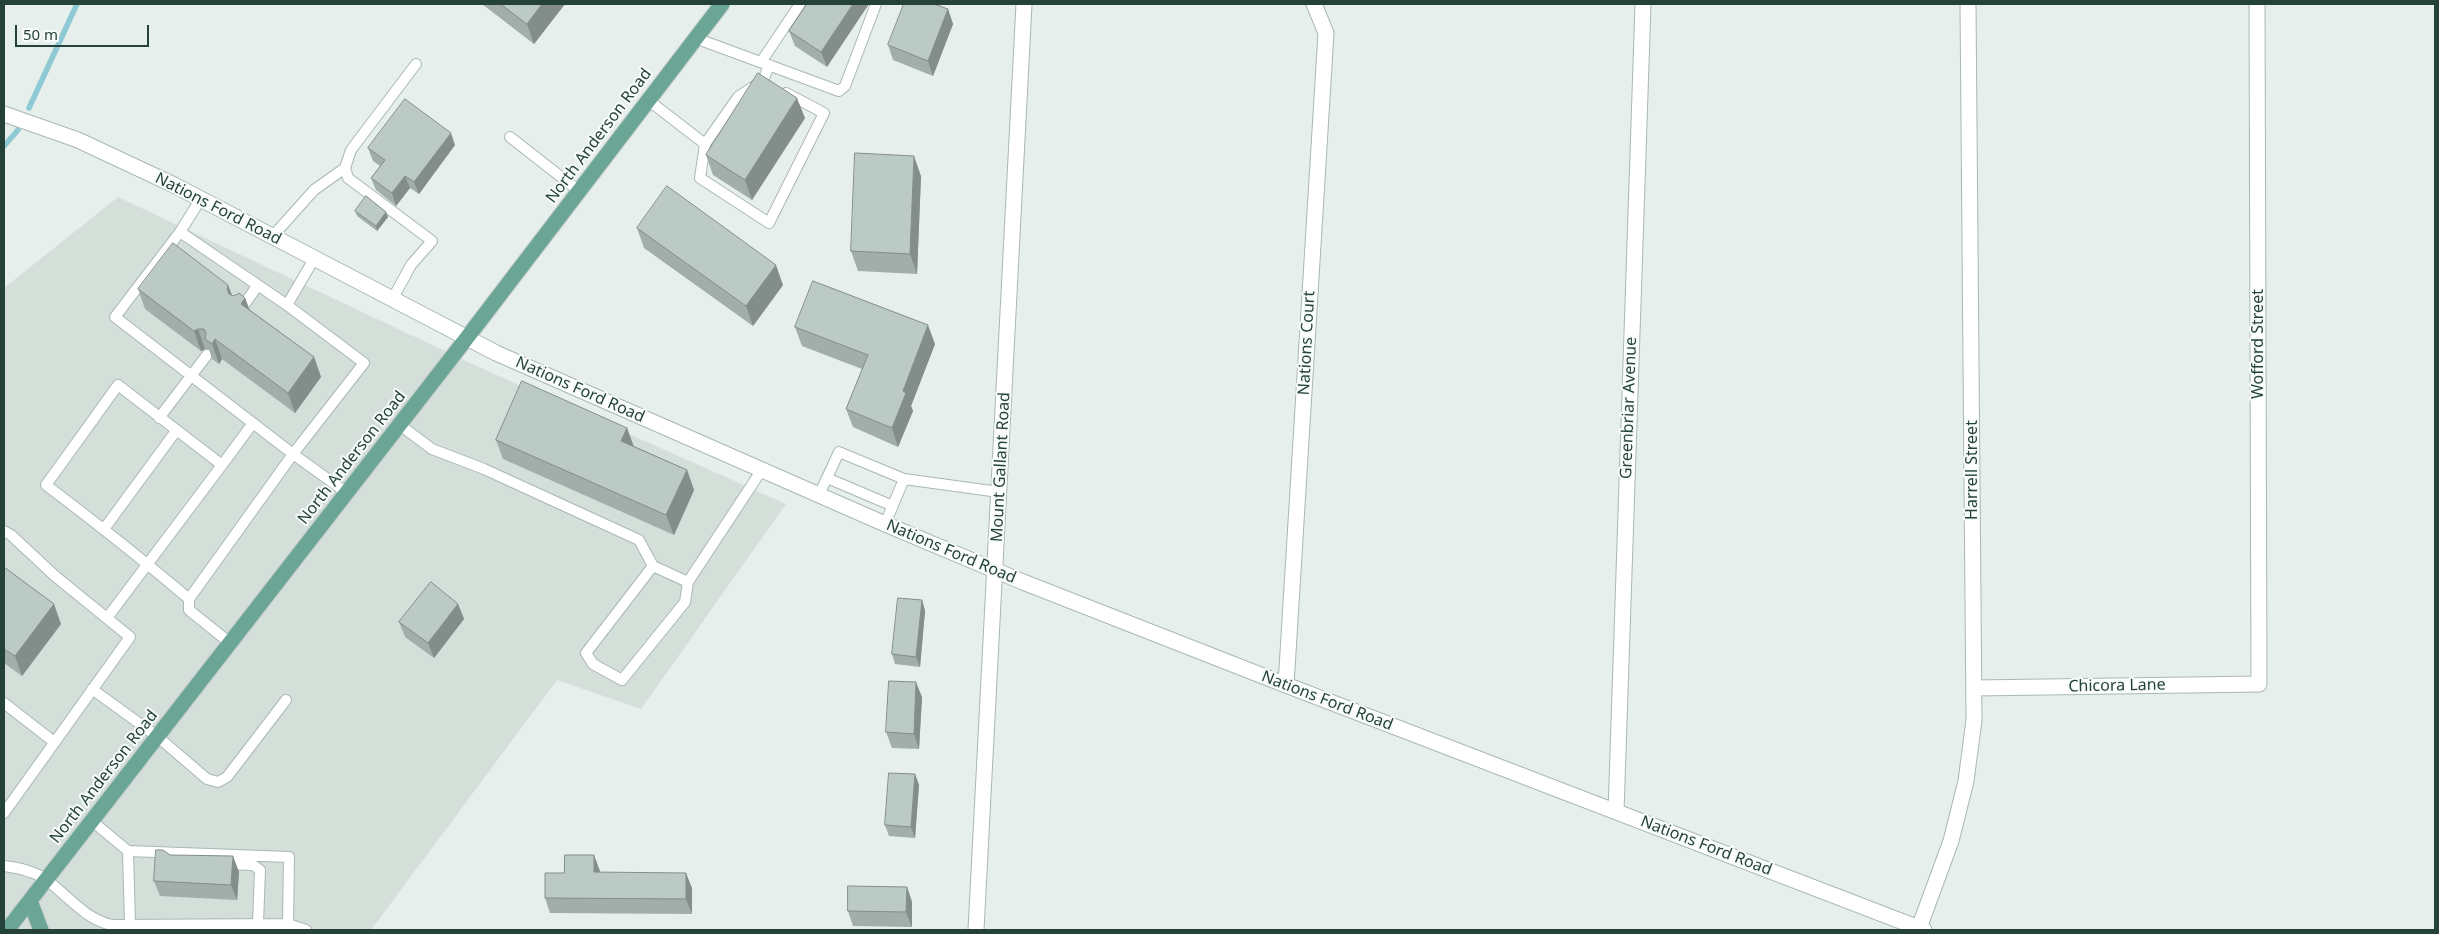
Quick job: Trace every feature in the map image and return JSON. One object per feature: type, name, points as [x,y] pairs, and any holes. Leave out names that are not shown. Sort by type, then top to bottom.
[{"type":"main road","name":"North Anderson Road","points":[[7,930],[400,425],[722,4]]},
{"type":"main road","points":[[30,901],[41,930]]},
{"type":"street","name":"Mount Gallant Road","points":[[976,930],[1024,4]]},
{"type":"street","name":"Nations Court","points":[[1286,686],[1326,33],[1314,4]]},
{"type":"street","name":"Greenbriar Avenue","points":[[1616,812],[1643,4]]},
{"type":"street","name":"Harrell Street","points":[[1922,929],[1951,841],[1966,781],[1974,720],[1968,4]]},
{"type":"street","name":"Wofford Street","points":[[2258,4],[2259,684]]},
{"type":"street","name":"Nations Ford Road","points":[[4,114],[78,140],[272,236],[466,339],[761,471],[885,524],[1286,686],[1922,929]]},
{"type":"street","name":"Chicora Lane","points":[[1974,688],[2259,684]]},
{"type":"lane","points":[[771,85],[766,64],[800,4]]},
{"type":"lane","points":[[695,38],[839,90],[845,86],[876,4]]},
{"type":"lane","points":[[392,300],[411,265],[432,241],[348,178],[345,168],[351,150],[416,64]]},
{"type":"lane","points":[[771,85],[824,113],[770,223],[700,178],[705,144],[738,97],[771,85]]},
{"type":"lane","points":[[648,100],[705,144]]},
{"type":"lane","points":[[510,137],[579,191]]},
{"type":"lane","points":[[272,236],[314,190],[345,168]]},
{"type":"lane","points":[[200,200],[180,232],[115,317],[293,454],[347,493]]},
{"type":"lane","points":[[180,232],[287,305],[364,363],[293,454],[189,599],[190,610],[230,643]]},
{"type":"lane","points":[[287,305],[314,259]]},
{"type":"lane","points":[[241,309],[258,286]]},
{"type":"lane","points":[[159,418],[207,355]]},
{"type":"lane","points":[[189,599],[104,529],[46,485],[118,385],[222,465]]},
{"type":"lane","points":[[106,618],[253,423]]},
{"type":"lane","points":[[400,425],[432,449],[484,469],[639,540],[653,566],[688,582]]},
{"type":"lane","points":[[104,529],[176,431]]},
{"type":"lane","points":[[819,495],[839,452],[904,480],[999,492]]},
{"type":"lane","points":[[653,566],[586,653],[593,664],[622,680],[685,602],[688,582],[761,471]]},
{"type":"lane","points":[[827,478],[893,506]]},
{"type":"lane","points":[[885,524],[904,480]]},
{"type":"lane","points":[[4,531],[11,535],[54,576],[130,637],[4,813]]},
{"type":"lane","points":[[92,689],[158,737],[207,779],[218,782],[227,776],[286,700]]},
{"type":"lane","points":[[4,703],[54,742]]},
{"type":"lane","points":[[92,821],[128,851],[289,857],[288,924]]},
{"type":"lane","points":[[128,851],[130,924]]},
{"type":"lane","points":[[163,852],[176,863],[253,865],[260,870],[258,924]]},
{"type":"lane","points":[[4,866],[21,868],[47,880],[98,922],[112,925],[288,924],[306,930]]},
{"type":"shaded area","points":[[118,197],[481,368],[786,504],[641,709],[557,680],[371,930],[4,930],[4,288]]},
{"type":"building","points":[[501,4],[542,4],[527,24]]},
{"type":"building","points":[[807,4],[853,4],[821,52],[789,31]]},
{"type":"building","points":[[904,4],[934,4],[948,9],[928,61],[888,45]]},
{"type":"building","points":[[758,73],[797,98],[745,180],[706,155]]},
{"type":"building","points":[[405,99],[451,133],[414,182],[405,176],[392,193],[371,178],[385,160],[368,148]]},
{"type":"building","points":[[855,153],[914,156],[910,254],[851,251]]},
{"type":"building","points":[[667,186],[776,265],[746,306],[637,228]]},
{"type":"building","points":[[366,196],[386,212],[376,226],[355,211]]},
{"type":"building","points":[[173,243],[228,285],[229,294],[234,296],[239,293],[245,298],[241,304],[314,357],[288,393],[215,339],[212,344],[205,339],[206,333],[204,329],[194,331],[138,289]]},
{"type":"building","points":[[813,281],[928,325],[903,391],[906,393],[892,428],[846,409],[868,355],[795,327]]},
{"type":"building","points":[[522,381],[627,428],[621,441],[687,470],[666,515],[496,440]]},
{"type":"building","points":[[4,567],[54,604],[15,656],[4,649]]},
{"type":"building","points":[[431,582],[458,604],[428,643],[399,622]]},
{"type":"building","points":[[898,598],[922,600],[916,657],[892,654]]},
{"type":"building","points":[[889,681],[916,682],[914,734],[886,732]]},
{"type":"building","points":[[889,773],[915,774],[911,827],[885,825]]},
{"type":"building","points":[[156,850],[163,850],[170,855],[233,856],[231,885],[154,881]]},
{"type":"building","points":[[565,855],[594,855],[594,872],[686,873],[686,899],[545,898],[545,873],[564,873]]},
{"type":"building","points":[[848,886],[907,887],[906,912],[848,911]]},
{"type":"waterway","points":[[29,108],[77,4]]},
{"type":"waterway","points":[[4,146],[18,130]]}]
